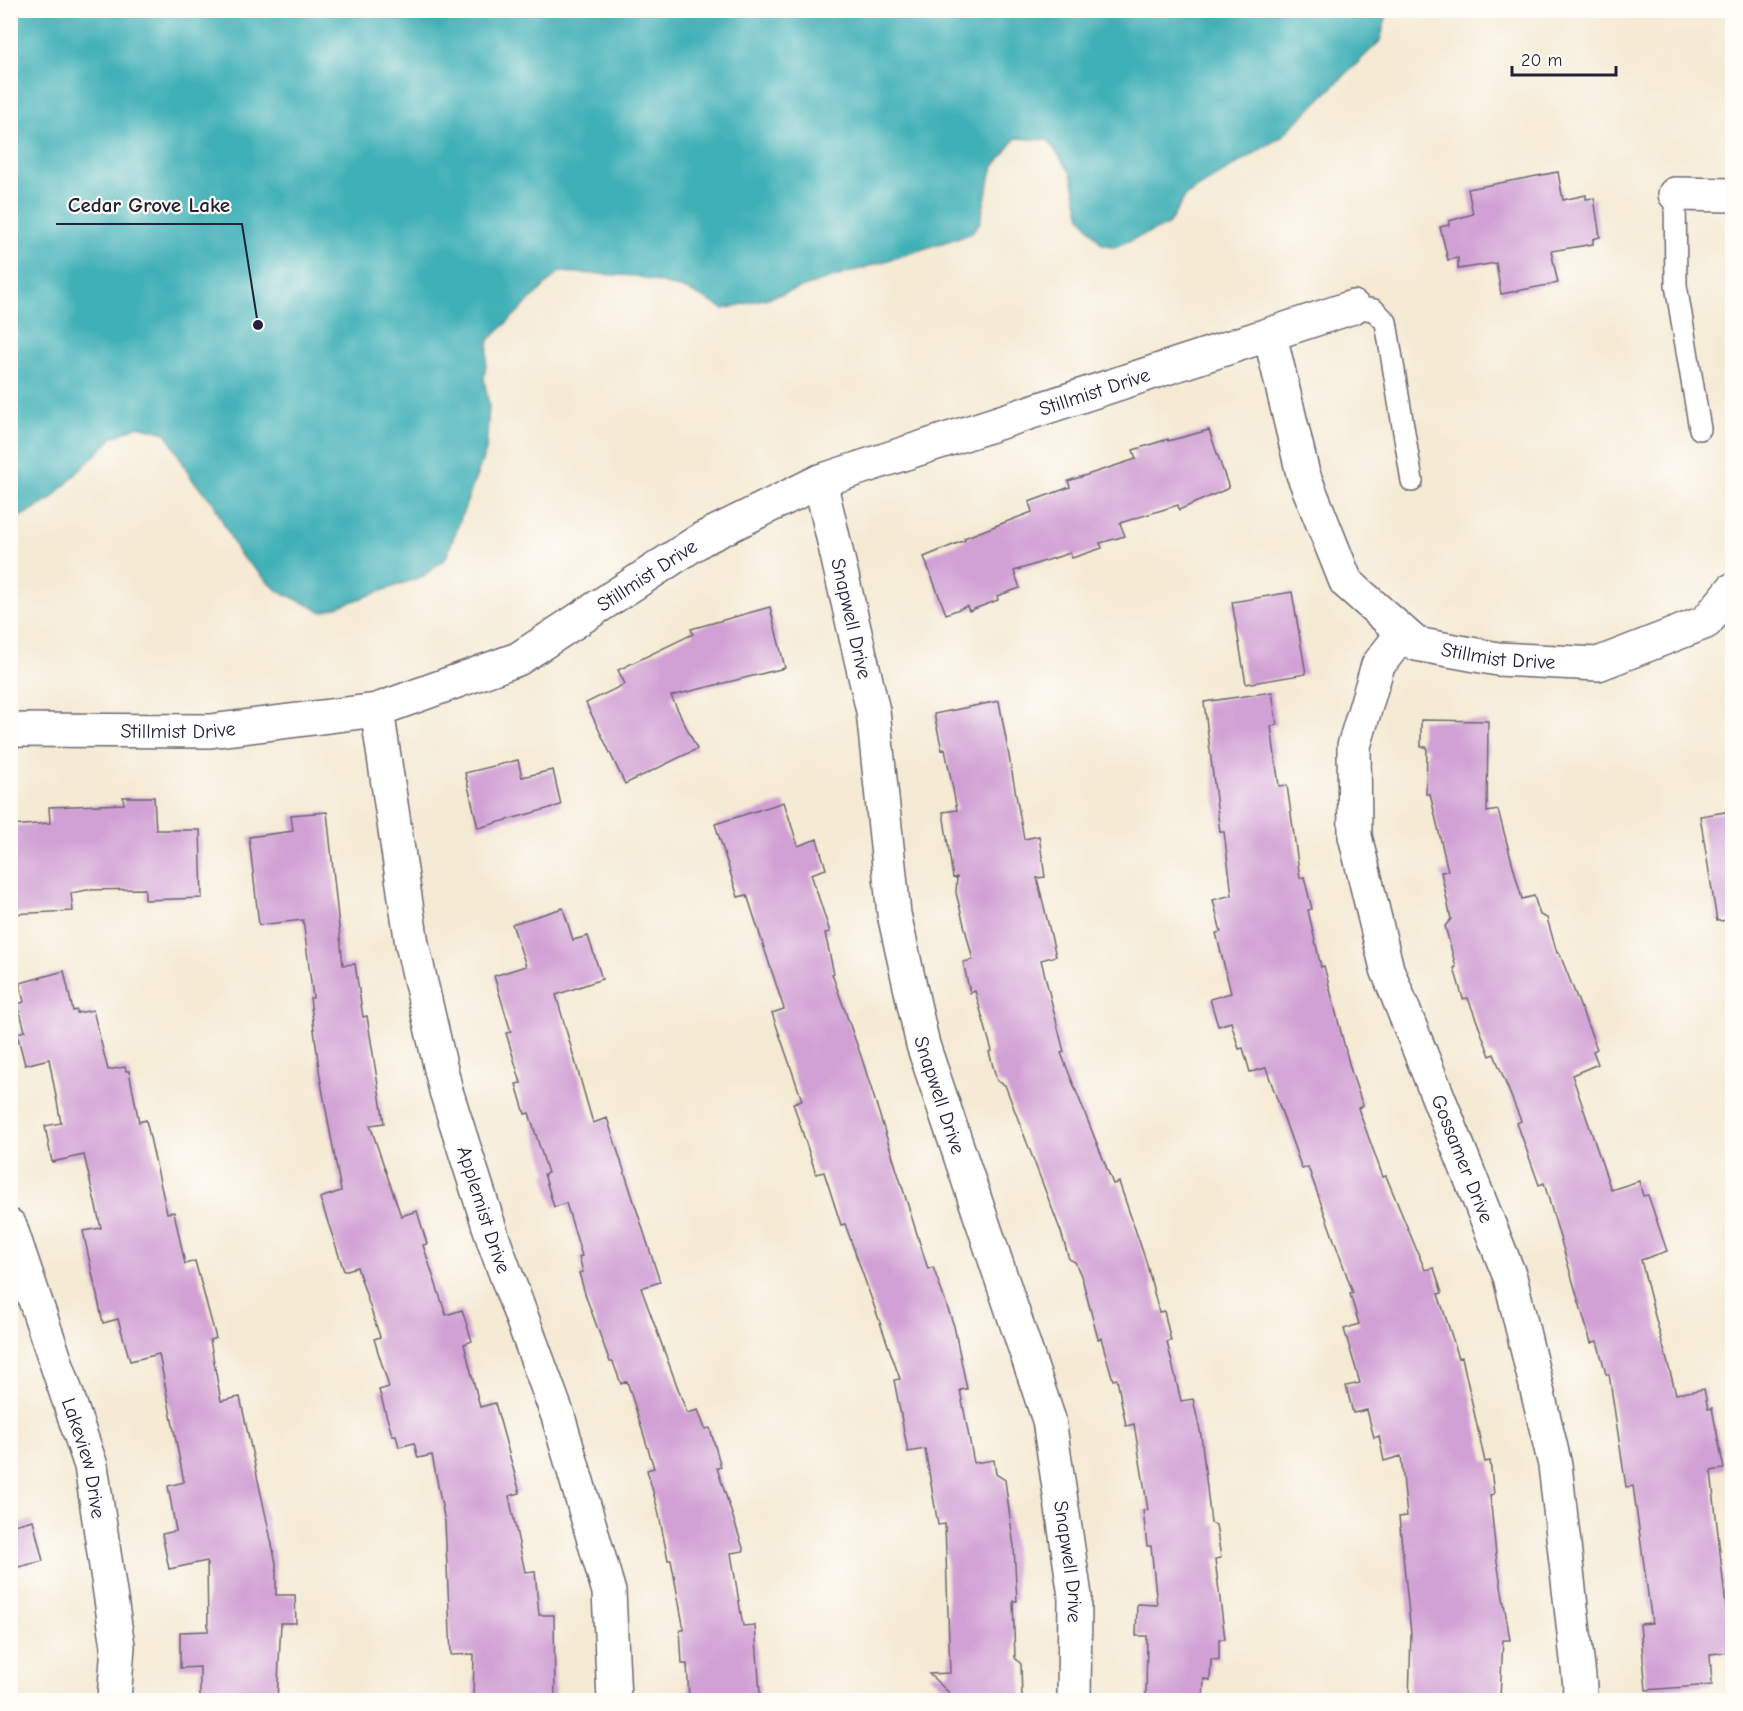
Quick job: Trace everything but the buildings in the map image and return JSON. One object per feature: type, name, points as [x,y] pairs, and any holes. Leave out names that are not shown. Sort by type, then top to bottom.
[{"type":"street","points":[[1675,194],[1732,195]]},
{"type":"street","name":"Stillmist Drive","points":[[10,730],[210,731],[377,710],[518,659],[702,539],[820,481],[1353,307]]},
{"type":"street","name":"Stillmist Drive","points":[[1270,335],[1303,474],[1346,582],[1416,644],[1498,659],[1598,664],[1706,622],[1732,590]]},
{"type":"street","name":"Snapwell Drive","points":[[820,481],[873,711],[894,914],[923,1045],[1049,1420],[1075,1596],[1074,1701]]},
{"type":"street","name":"Gossamer Drive","points":[[1402,633],[1378,665],[1354,746],[1355,836],[1387,969],[1510,1277],[1555,1465],[1580,1686],[1579,1701]]},
{"type":"street","name":"Applemist Drive","points":[[377,710],[412,944],[443,1080],[494,1242],[558,1416],[609,1592],[614,1701]]},
{"type":"street","name":"Lakeview Drive","points":[[10,1226],[91,1466],[118,1646],[114,1701]]},
{"type":"lane","points":[[1675,194],[1676,285],[1700,429]]},
{"type":"lane","points":[[1353,307],[1374,310],[1386,321],[1412,481]]},
{"type":"water","points":[[11,10],[1388,11],[1380,41],[1281,137],[1186,195],[1168,225],[1114,247],[1102,244],[1081,217],[1071,173],[1048,140],[1016,138],[992,169],[980,222],[970,234],[775,296],[724,309],[690,291],[637,276],[559,272],[489,340],[484,378],[489,406],[486,450],[446,558],[423,576],[323,612],[277,590],[239,554],[213,502],[192,479],[166,433],[138,426],[113,437],[50,500],[11,522]]},
{"type":"place","name":"Cedar Grove Lake","points":[[258,325]]}]
